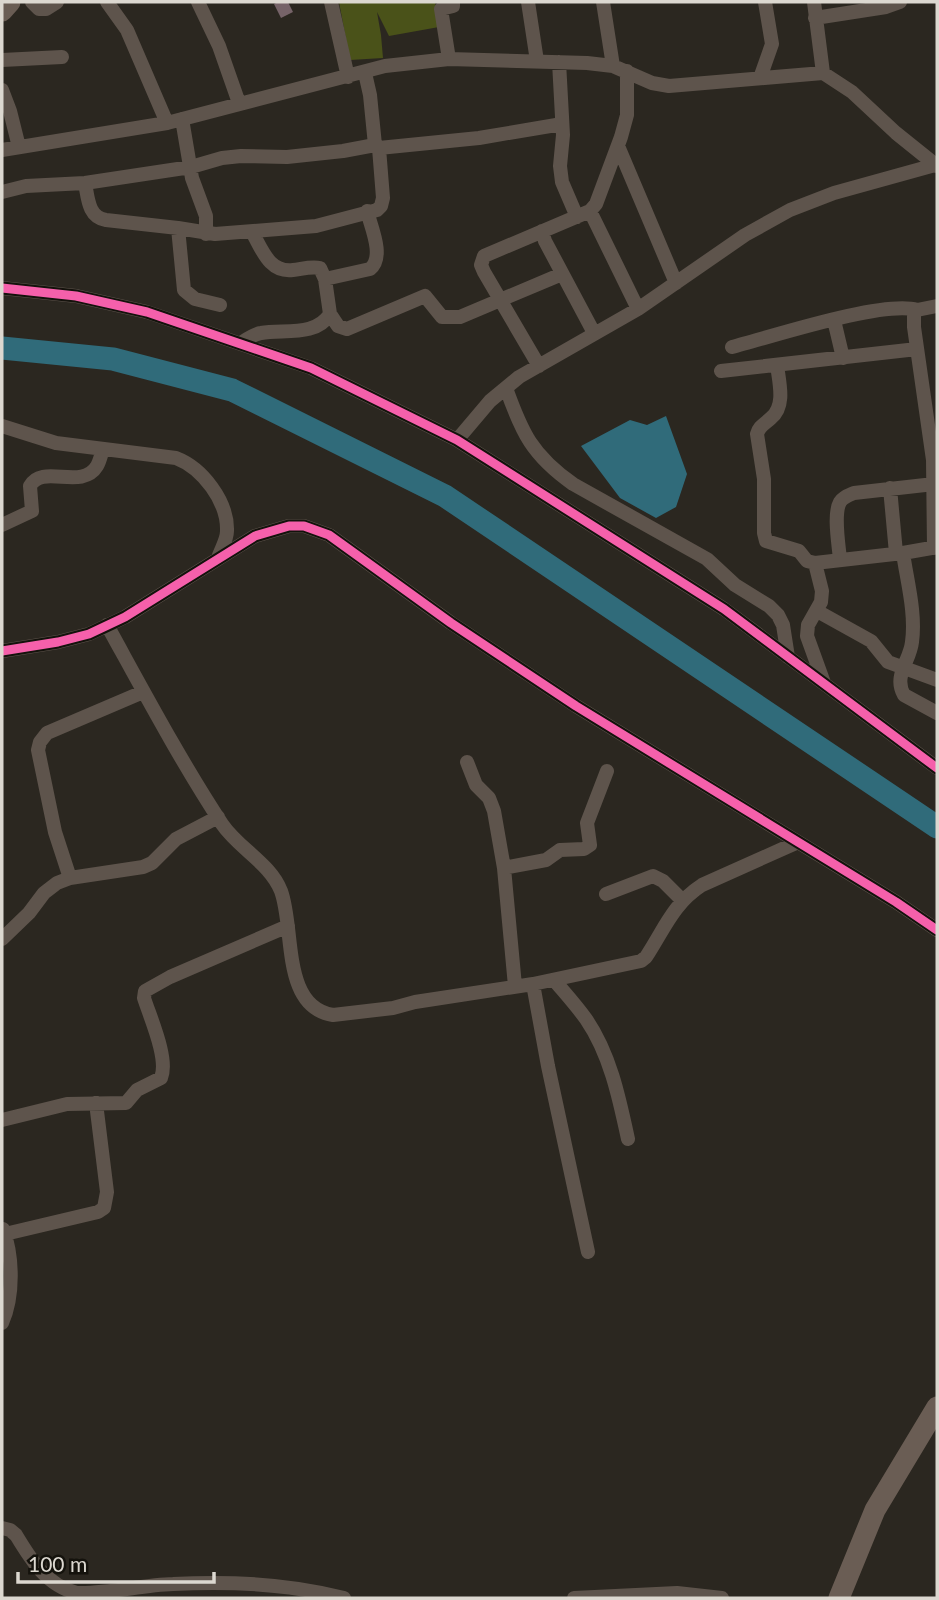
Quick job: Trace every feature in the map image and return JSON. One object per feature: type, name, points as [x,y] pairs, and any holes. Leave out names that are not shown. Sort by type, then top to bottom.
[{"type":"street","points":[[2,11],[10,2]]},
{"type":"street","points":[[32,2],[39,9],[46,9],[57,2]]},
{"type":"street","points":[[107,2],[127,30],[167,123]]},
{"type":"street","points":[[198,2],[219,46],[239,103]]},
{"type":"street","points":[[331,2],[346,72]]},
{"type":"street","points":[[449,59],[441,9],[453,6],[453,2]]},
{"type":"street","points":[[528,2],[537,61]]},
{"type":"street","points":[[538,366],[484,272],[481,260],[484,256],[583,214],[596,204],[627,115],[620,68],[603,2]]},
{"type":"street","points":[[760,78],[772,44],[765,2]]},
{"type":"street","points":[[814,2],[823,73]]},
{"type":"street","points":[[815,18],[886,7],[900,2]]},
{"type":"street","points":[[2,60],[62,57]]},
{"type":"street","points":[[2,150],[167,123],[346,72],[365,73],[385,66],[449,59],[559,62],[620,68],[652,83],[670,86],[823,73],[852,92],[936,165]]},
{"type":"street","points":[[559,62],[562,182],[638,309]]},
{"type":"street","points":[[85,183],[89,206],[99,219],[206,234],[316,226],[379,209],[383,202],[365,73]]},
{"type":"street","points":[[2,90],[19,147]]},
{"type":"street","points":[[182,119],[192,178],[204,209],[206,234]]},
{"type":"street","points":[[2,192],[26,186],[85,183],[191,167],[222,158],[287,157],[479,138],[562,124]]},
{"type":"street","points":[[618,146],[676,283]]},
{"type":"street","points":[[457,440],[490,401],[506,388],[538,366],[638,309],[745,235],[790,210],[834,193],[936,165]]},
{"type":"street","points":[[325,279],[370,269],[375,265],[378,260],[377,250],[368,211]]},
{"type":"street","points":[[178,228],[184,290],[195,299],[220,305]]},
{"type":"street","points":[[542,231],[594,333]]},
{"type":"street","points":[[251,232],[276,269],[290,271],[320,268],[325,279],[330,314],[338,326],[347,329],[425,296],[431,300],[442,317],[460,317],[562,274]]},
{"type":"street","points":[[2,288],[76,296],[148,312],[241,343],[311,368],[457,440],[724,609],[937,768]]},
{"type":"street","points":[[732,347],[882,310],[918,310],[937,306]]},
{"type":"street","points":[[777,365],[780,405],[777,413],[761,426],[757,434],[764,478],[765,537],[769,543],[799,551],[807,561],[815,563],[936,547],[929,429],[914,327],[914,314],[918,310]]},
{"type":"street","points":[[241,343],[261,333],[302,331],[323,322],[330,314]]},
{"type":"street","points":[[834,320],[844,358]]},
{"type":"street","points":[[721,371],[917,349]]},
{"type":"street","points":[[506,388],[520,428],[529,443],[552,469],[573,484],[707,559],[735,585],[769,606],[783,625],[788,657]]},
{"type":"street","points":[[2,426],[56,443],[176,458],[190,463],[211,485],[226,522],[225,540],[218,558]]},
{"type":"street","points":[[2,525],[32,511],[30,486],[35,479],[89,474],[97,466],[103,449]]},
{"type":"street","points":[[840,560],[837,513],[839,503],[845,497],[854,493],[934,484]]},
{"type":"street","points":[[890,488],[912,620],[913,641],[899,680],[904,695],[937,713]]},
{"type":"street","points":[[2,651],[89,634],[125,617],[218,558],[273,529],[304,526],[330,535],[451,623],[554,691],[937,930]]},
{"type":"street","points":[[815,563],[822,591],[821,602],[808,625],[807,636],[824,684]]},
{"type":"street","points":[[817,611],[872,641],[888,662],[937,680]]},
{"type":"street","points":[[107,625],[143,692],[218,817],[242,848],[265,867],[275,880],[281,893],[297,982],[307,1001],[324,1013],[333,1015],[393,1008],[415,1002],[533,984],[641,961],[682,900],[702,885],[798,842]]},
{"type":"street","points":[[70,878],[55,832],[38,750],[40,741],[47,733],[143,692]]},
{"type":"street","points":[[467,762],[476,785],[491,802],[504,868],[515,986]]},
{"type":"street","points":[[504,868],[546,860],[560,850],[584,849],[590,845],[587,823],[607,771]]},
{"type":"street","points":[[2,939],[29,913],[44,893],[57,883],[70,878],[143,867],[152,863],[176,839],[218,817]]},
{"type":"street","points":[[606,894],[653,876],[663,881],[682,900]]},
{"type":"street","points":[[2,1120],[54,1106],[125,1102],[137,1090],[161,1078],[164,1072],[163,1059],[144,998],[145,991],[170,976],[288,926]]},
{"type":"street","points":[[554,980],[586,1018],[596,1036],[618,1093],[628,1139]]},
{"type":"street","points":[[533,984],[589,1252]]},
{"type":"street","points":[[2,1323],[8,1298],[10,1255],[4,1230],[98,1212],[104,1208],[107,1192],[96,1103]]},
{"type":"street","points":[[839,1598],[875,1510],[937,1407]]},
{"type":"street","points":[[3,1526],[16,1535],[45,1577],[67,1591],[77,1593],[173,1584],[258,1585],[344,1598]]},
{"type":"street","points":[[574,1598],[677,1593],[722,1598]]},
{"type":"green space","points":[[339,2],[435,2],[439,27],[389,36],[377,12],[383,58],[350,60]]},
{"type":"water","points":[[666,416],[687,474],[676,507],[656,518],[620,498],[581,446],[630,420],[647,425]]},
{"type":"building","points":[[288,2],[293,12],[281,18],[274,4]]},
{"type":"waterway","points":[[2,348],[113,359],[232,390],[445,496],[937,827]]},
{"type":"cycle path","points":[[2,288],[76,296],[147,312],[311,368],[457,440],[724,609],[937,768]]},
{"type":"cycle path","points":[[2,651],[89,634],[125,617],[255,536],[289,526],[304,526],[329,535],[451,623],[576,706],[896,902],[937,930]]}]
